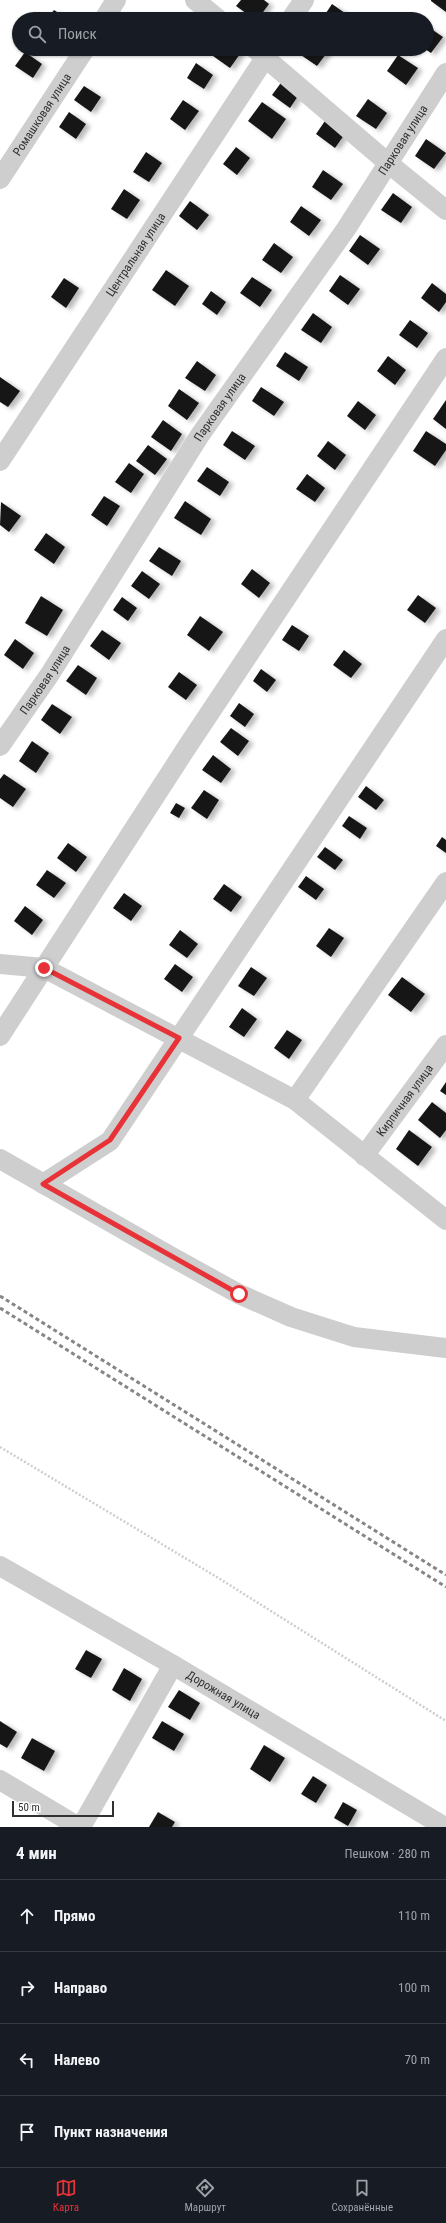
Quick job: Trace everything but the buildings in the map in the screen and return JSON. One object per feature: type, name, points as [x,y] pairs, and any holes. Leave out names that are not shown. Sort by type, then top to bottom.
[{"type":"street","points":[[108,12],[116,0]]},
{"type":"street","points":[[195,0],[210,12]]},
{"type":"street","points":[[296,12],[304,0]]},
{"type":"street","name":"Ромашковая улица","points":[[0,179],[80,56]]},
{"type":"street","name":"Центральная улица","points":[[0,461],[261,56]]},
{"type":"street","points":[[268,56],[388,163],[446,210]]},
{"type":"street","name":"Парковая улица","points":[[0,746],[50,674],[200,435],[346,229],[446,73]]},
{"type":"street","points":[[0,1036],[187,746],[446,358]]},
{"type":"street","points":[[43,1184],[110,1140],[446,639]]},
{"type":"street","points":[[295,1100],[446,882]]},
{"type":"street","points":[[0,964],[44,968],[295,1100],[446,1220]]},
{"type":"street","name":"Кирпичная улица","points":[[364,1156],[446,1045]]},
{"type":"street","points":[[0,1159],[226,1286],[291,1317],[354,1337],[446,1348]]},
{"type":"street","name":"Дорожная улица","points":[[0,1566],[173,1665],[445,1827]]},
{"type":"street","points":[[0,1780],[80,1827],[173,1665]]},
{"type":"path","points":[[0,1447],[220,1579],[446,1721]]},
{"type":"railway","points":[[0,1296],[446,1575]]},
{"type":"railway","points":[[0,1308],[446,1587]]},
{"type":"route","points":[[44,968],[179,1038],[110,1140],[43,1184],[239,1294]]}]
